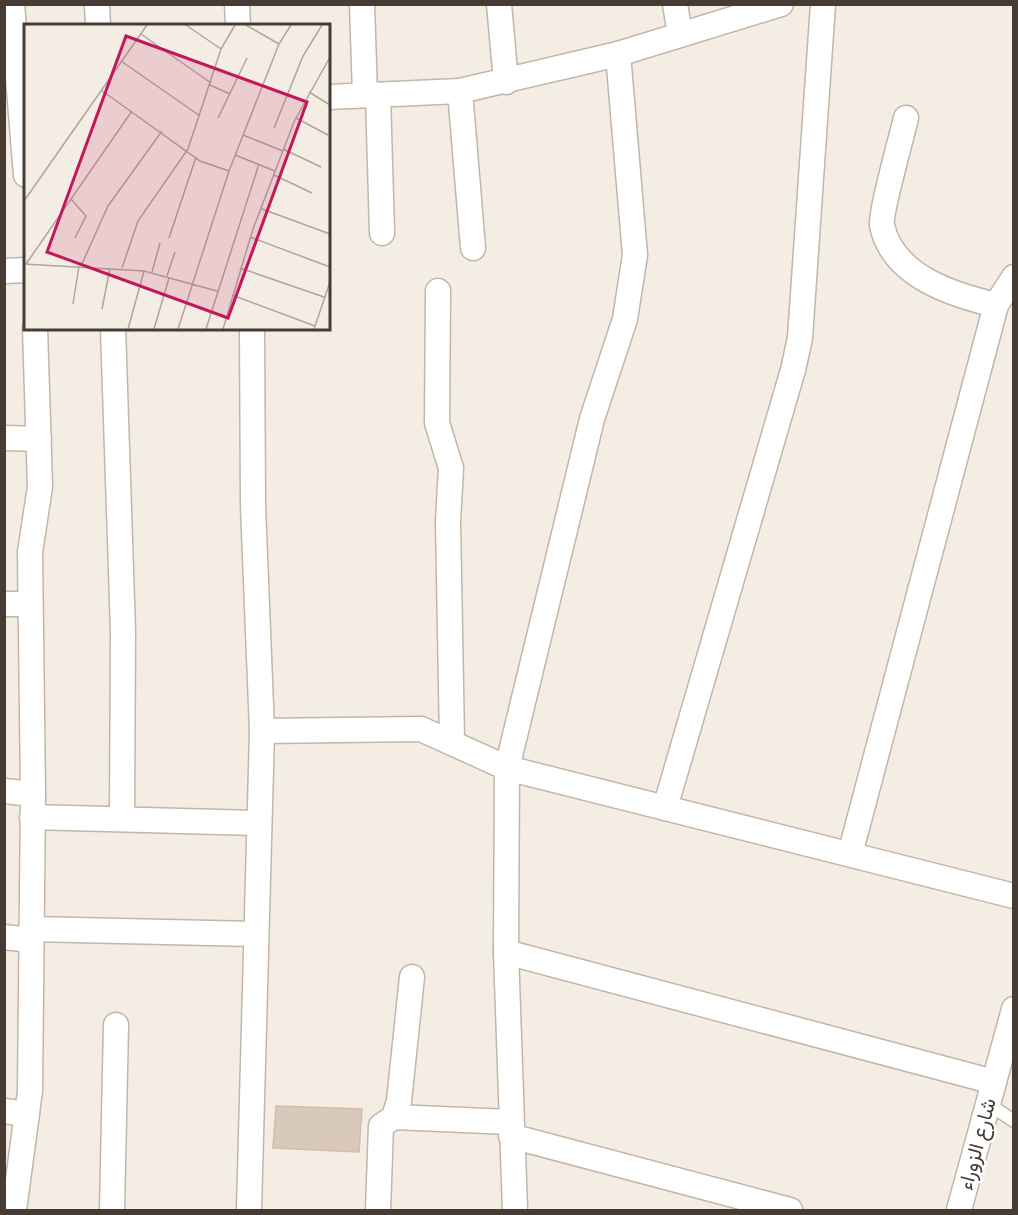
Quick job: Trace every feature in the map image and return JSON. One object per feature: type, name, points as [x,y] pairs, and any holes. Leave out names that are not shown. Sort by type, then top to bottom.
[{"type":"street","points":[[12,4],[13,120],[24,167]]},
{"type":"street","points":[[97,4],[98,24]]},
{"type":"street","points":[[237,4],[238,24]]},
{"type":"street","points":[[362,4],[372,95],[382,233]]},
{"type":"street","points":[[499,4],[506,82]]},
{"type":"street","points":[[675,4],[680,35]]},
{"type":"street","points":[[330,97],[460,91],[506,82],[618,54],[781,4]]},
{"type":"street","points":[[665,808],[793,370],[800,338],[823,4]]},
{"type":"street","points":[[515,1210],[506,952],[507,768],[592,419],[625,319],[634,255],[618,54]]},
{"type":"street","points":[[460,91],[473,248]]},
{"type":"street","points":[[906,118],[882,224],[893,249],[912,272],[960,297],[996,305]]},
{"type":"street","points":[[4,271],[24,270]]},
{"type":"street","points":[[850,854],[996,305],[1014,277]]},
{"type":"street","points":[[438,291],[437,423],[451,468],[448,521],[452,741]]},
{"type":"street","points":[[14,1210],[16,1112],[30,1091],[32,806],[30,552],[40,487],[35,330]]},
{"type":"street","points":[[113,330],[123,631],[122,819]]},
{"type":"street","points":[[249,1210],[262,731],[253,506],[252,330]]},
{"type":"street","points":[[4,438],[39,438]]},
{"type":"street","points":[[4,604],[30,604]]},
{"type":"street","points":[[262,731],[422,729],[507,768],[1014,896]]},
{"type":"street","points":[[4,791],[32,806],[122,819],[259,823]]},
{"type":"street","points":[[4,937],[255,934]]},
{"type":"street","points":[[506,952],[991,1093]]},
{"type":"street","points":[[378,1210],[381,1126],[394,1117],[399,1101],[412,976]]},
{"type":"street","name":"شارع الزوراء","points":[[959,1210],[1014,1009]]},
{"type":"street","points":[[112,1210],[116,1025]]},
{"type":"street","points":[[394,1117],[511,1129],[790,1210]]},
{"type":"lane","points":[[991,1093],[1014,1121]]},
{"type":"building","points":[[276,1106],[362,1109],[359,1152],[273,1148]]}]
